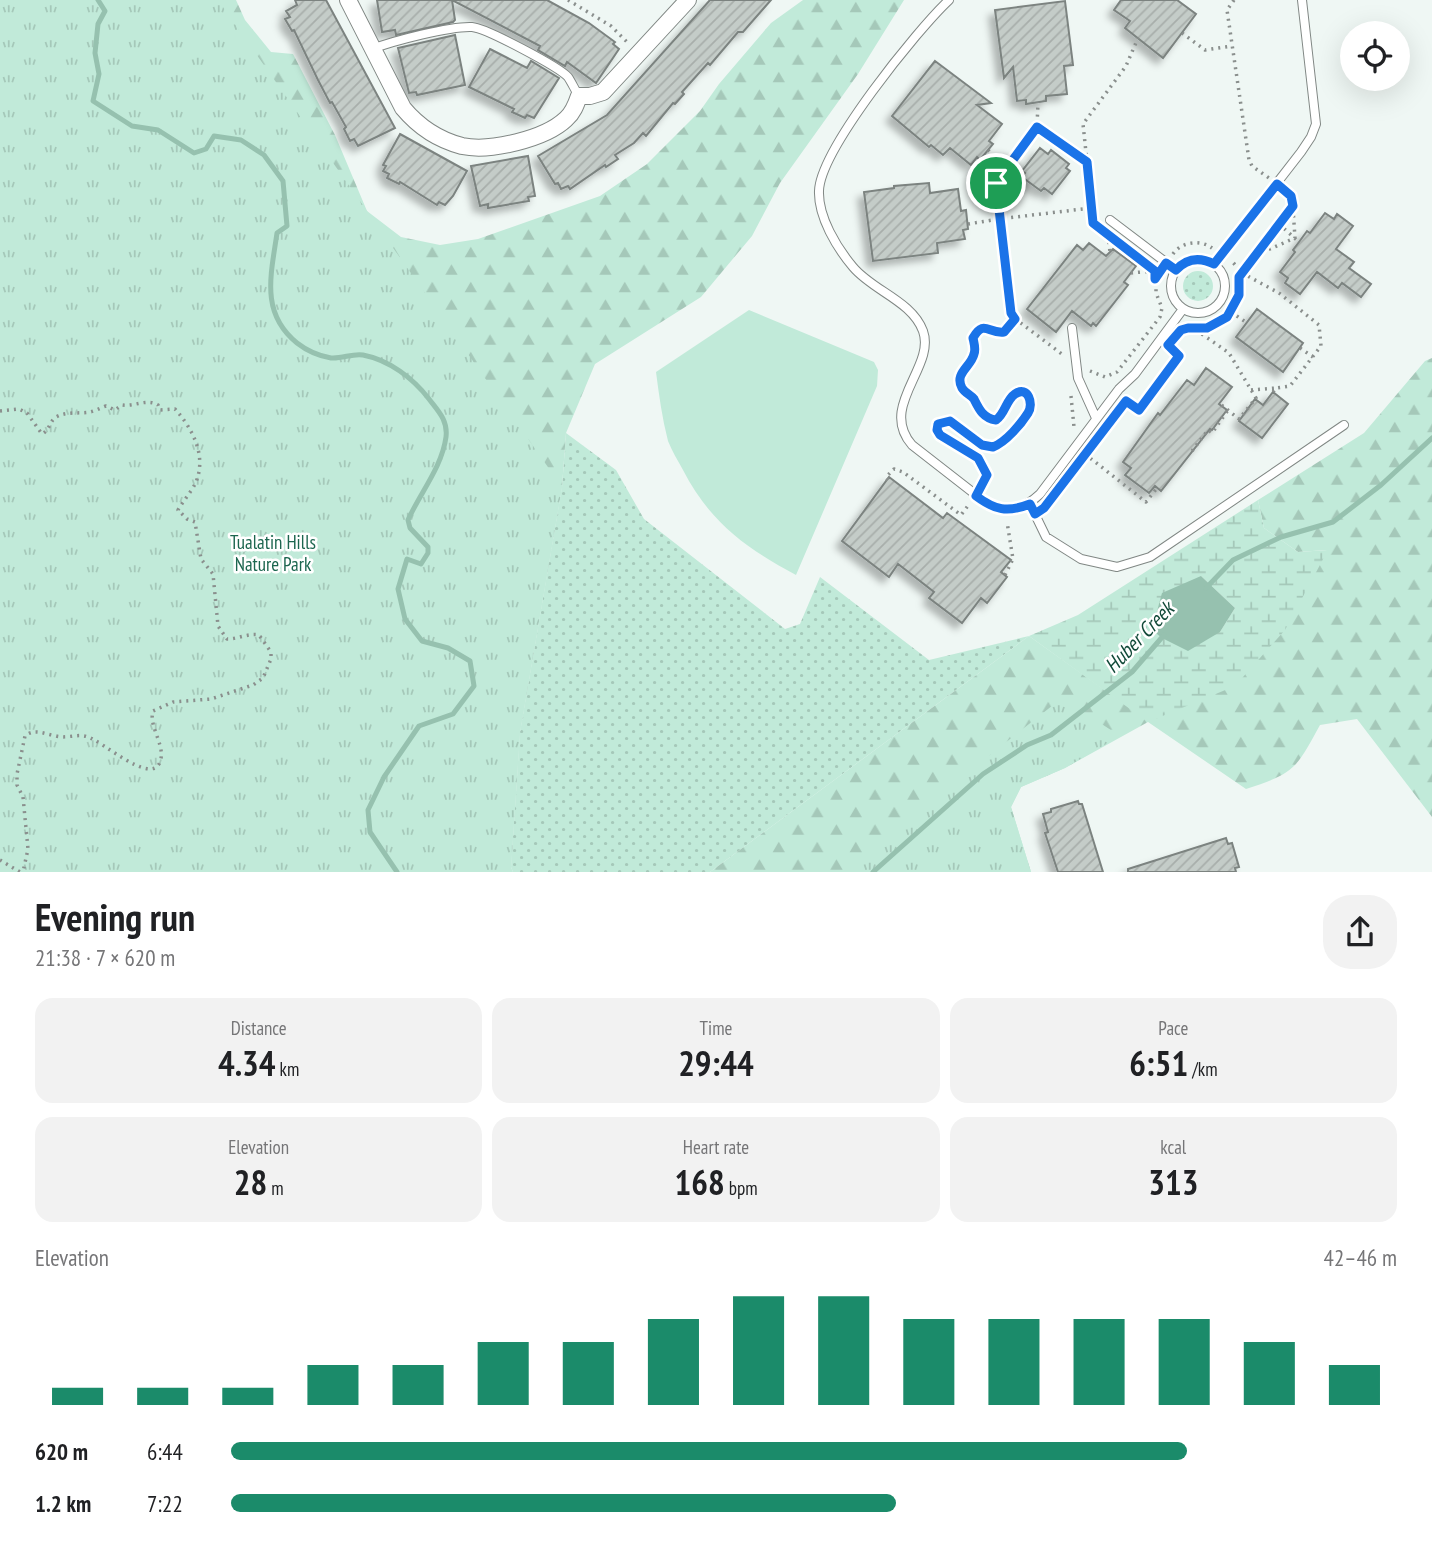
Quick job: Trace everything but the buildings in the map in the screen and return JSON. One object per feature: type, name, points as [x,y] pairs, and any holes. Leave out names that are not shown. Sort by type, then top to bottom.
[{"type":"street","points":[[348,0],[403,108],[413,120],[430,132],[465,146],[489,147],[539,135],[563,122],[575,108],[579,96],[603,92],[688,0]]},
{"type":"lane","points":[[949,0],[910,41],[879,83],[824,169],[818,195],[822,213],[847,259],[865,278],[913,315],[925,334],[922,355],[903,404],[901,423],[904,435],[912,445],[998,510],[1010,511],[1030,504],[1096,418],[1135,374],[1183,309]]},
{"type":"lane","points":[[1214,264],[1277,184],[1311,137],[1316,124],[1302,0]]},
{"type":"lane","points":[[372,49],[393,41],[464,27],[479,28],[566,76],[579,96]]},
{"type":"lane","points":[[1110,220],[1176,270]]},
{"type":"lane","points":[[1194,259],[1214,264],[1222,273],[1225,285],[1220,302],[1206,312],[1195,313],[1183,309],[1172,295],[1171,282],[1176,270],[1194,259]]},
{"type":"lane","points":[[1072,328],[1078,378],[1096,418]]},
{"type":"lane","points":[[1030,504],[1046,537],[1081,559],[1117,567],[1150,557],[1344,425]]},
{"type":"path","points":[[568,0],[611,26],[640,54]]},
{"type":"path","points":[[1234,0],[1227,10],[1249,160],[1252,166],[1291,196],[1297,240]]},
{"type":"path","points":[[1182,33],[1205,51],[1232,46]]},
{"type":"path","points":[[1118,242],[1093,223],[1083,124],[1126,66],[1138,38]]},
{"type":"path","points":[[996,183],[1037,127],[1038,102]]},
{"type":"path","points":[[1037,127],[1087,162]]},
{"type":"path","points":[[988,150],[995,159],[999,219],[1011,313],[1015,319],[1064,355],[1066,360]]},
{"type":"path","points":[[1239,274],[1293,206]]},
{"type":"path","points":[[968,224],[1091,208]]},
{"type":"path","points":[[1279,224],[1297,240]]},
{"type":"path","points":[[1108,235],[1110,252]]},
{"type":"path","points":[[1256,255],[1297,240]]},
{"type":"path","points":[[1155,279],[1177,248],[1189,244],[1206,244],[1233,263],[1239,274],[1239,295],[1231,312],[1217,324],[1207,328],[1181,330]]},
{"type":"path","points":[[1146,264],[1155,271]]},
{"type":"path","points":[[1086,367],[1097,376],[1105,377],[1117,372],[1160,317],[1155,271]]},
{"type":"path","points":[[1131,273],[1155,271]]},
{"type":"path","points":[[1239,274],[1279,293],[1319,325],[1321,346],[1290,386],[1275,390],[1251,390]]},
{"type":"path","points":[[1161,308],[1188,328]]},
{"type":"path","points":[[1231,312],[1247,323]]},
{"type":"path","points":[[888,480],[886,477],[894,469],[899,470],[961,515],[976,496],[987,475],[978,458],[940,435],[938,424],[950,421],[982,445],[993,447],[1003,442],[1028,412],[1032,404],[1025,392],[1020,392],[1014,394],[1002,416],[996,420],[990,419],[976,407],[973,398],[963,390],[960,381],[964,368],[974,357],[973,338],[978,330],[982,328],[1004,332],[1015,319]]},
{"type":"path","points":[[1195,328],[1228,353],[1255,398],[1239,419],[1219,403]]},
{"type":"path","points":[[1118,411],[1126,401],[1139,410],[1179,356],[1168,345],[1171,341]]},
{"type":"path","points":[[1300,348],[1313,357]]},
{"type":"path","points":[[1069,384],[1075,421],[1070,436]]},
{"type":"path","points":[[0,411],[19,409],[27,413],[42,434],[48,430],[54,419],[71,412],[92,412],[103,407],[115,410],[122,405],[149,401],[158,405],[160,410],[175,409],[185,418],[192,430],[199,452],[200,467],[195,485],[178,510],[187,519],[195,522],[201,559],[213,574],[218,626],[227,639],[259,635],[271,652],[263,678],[253,685],[211,699],[173,702],[153,711],[151,717],[161,753],[158,765],[153,769],[146,770],[111,752],[97,740],[83,735],[60,737],[29,732],[25,736],[17,774],[17,785],[23,797],[27,849],[21,872],[0,860]]},
{"type":"path","points":[[1192,451],[1208,430],[1212,433],[1228,410]]},
{"type":"path","points":[[1085,454],[1146,502],[1157,488]]},
{"type":"path","points":[[983,486],[990,491]]},
{"type":"path","points":[[968,505],[974,510]]},
{"type":"path","points":[[1000,522],[1027,519],[1035,514]]},
{"type":"path","points":[[1005,575],[1013,559],[1009,522]]},
{"type":"green space","name":"Tualatin Hills Nature Park","points":[[0,0],[218,0],[562,487],[520,732],[511,867],[513,872],[0,872]]},
{"type":"green space","points":[[140,0],[236,0],[245,20],[271,52],[293,54],[335,135],[367,211],[401,237],[440,245],[478,239],[600,196],[647,164],[700,111],[719,84],[771,23],[803,0],[904,0],[858,74],[780,183],[752,236],[701,297],[595,364],[566,433],[562,487],[520,732],[511,867],[513,872]]},
{"type":"green space","points":[[1198,271],[1209,275],[1213,286],[1209,297],[1198,301],[1187,297],[1183,286],[1187,275]]},
{"type":"green space","points":[[749,310],[874,362],[878,370],[877,386],[796,575],[760,554],[717,519],[693,488],[671,448],[662,415],[656,372]]},
{"type":"green space","points":[[1432,358],[1432,817],[1357,719],[1320,725],[1292,767],[1275,778],[1246,789],[1148,722],[1065,768],[1021,787],[1011,807],[1031,872],[710,872],[1029,636],[1148,721],[1327,550],[1298,552],[1264,528],[1258,500],[1364,433],[1425,361]]},
{"type":"green space","points":[[566,433],[616,470],[644,519],[785,629],[800,624],[820,577],[929,660],[1029,636],[710,872],[513,872],[511,867],[520,732],[562,487]]},
{"type":"green space","points":[[1258,500],[1264,528],[1298,552],[1328,550],[1285,630],[1235,686],[1148,722],[1029,636],[1078,615]],"holes":[[[1201,576],[1235,608],[1220,632]]]},
{"type":"green space","points":[[1062,698],[1120,736],[1065,768],[1021,787],[1011,807],[1031,872],[854,872],[887,836]]},
{"type":"shaded area","points":[[1201,576],[1235,608],[1220,632],[1188,651],[1152,630],[1162,593]]},
{"type":"waterway","points":[[98,0],[105,11],[98,24],[95,53],[99,74],[93,101],[132,126],[158,130],[194,153],[206,149],[214,136],[241,140],[264,155],[283,181],[287,226],[277,233],[271,292],[277,319],[285,331],[301,346],[322,356],[335,358],[363,355],[391,366],[423,391],[444,421],[444,448],[408,520],[410,528],[428,547],[428,553],[421,564],[407,559],[398,589],[405,619],[422,641],[448,648],[470,661],[474,686],[453,714],[419,726],[384,777],[368,810],[370,832],[397,872]]},
{"type":"waterway","name":"Huber Creek","points":[[1206,588],[1233,560],[1281,537],[1333,522],[1381,485],[1432,438]]},
{"type":"waterway","name":"Huber Creek","points":[[873,872],[983,774],[1027,745],[1051,735],[1132,672],[1164,635]]},
{"type":"route","points":[[1037,127],[1087,162],[1093,223],[1155,271],[1155,279],[1166,263],[1176,270],[1194,259],[1214,264],[1277,184],[1291,196],[1293,206],[1239,277],[1239,295],[1227,317],[1207,328],[1181,330],[1168,345],[1179,356],[1139,410],[1126,401],[1044,508],[1035,514],[1030,504],[1010,511],[998,510],[976,496],[987,475],[978,458],[940,435],[937,430],[938,424],[950,421],[982,445],[993,447],[1003,442],[1032,404],[1025,392],[1014,394],[1002,416],[996,420],[990,419],[976,407],[973,398],[963,390],[960,381],[961,373],[974,357],[973,338],[978,330],[982,328],[1004,332],[1015,319],[1011,313],[996,183],[1037,127]]}]
